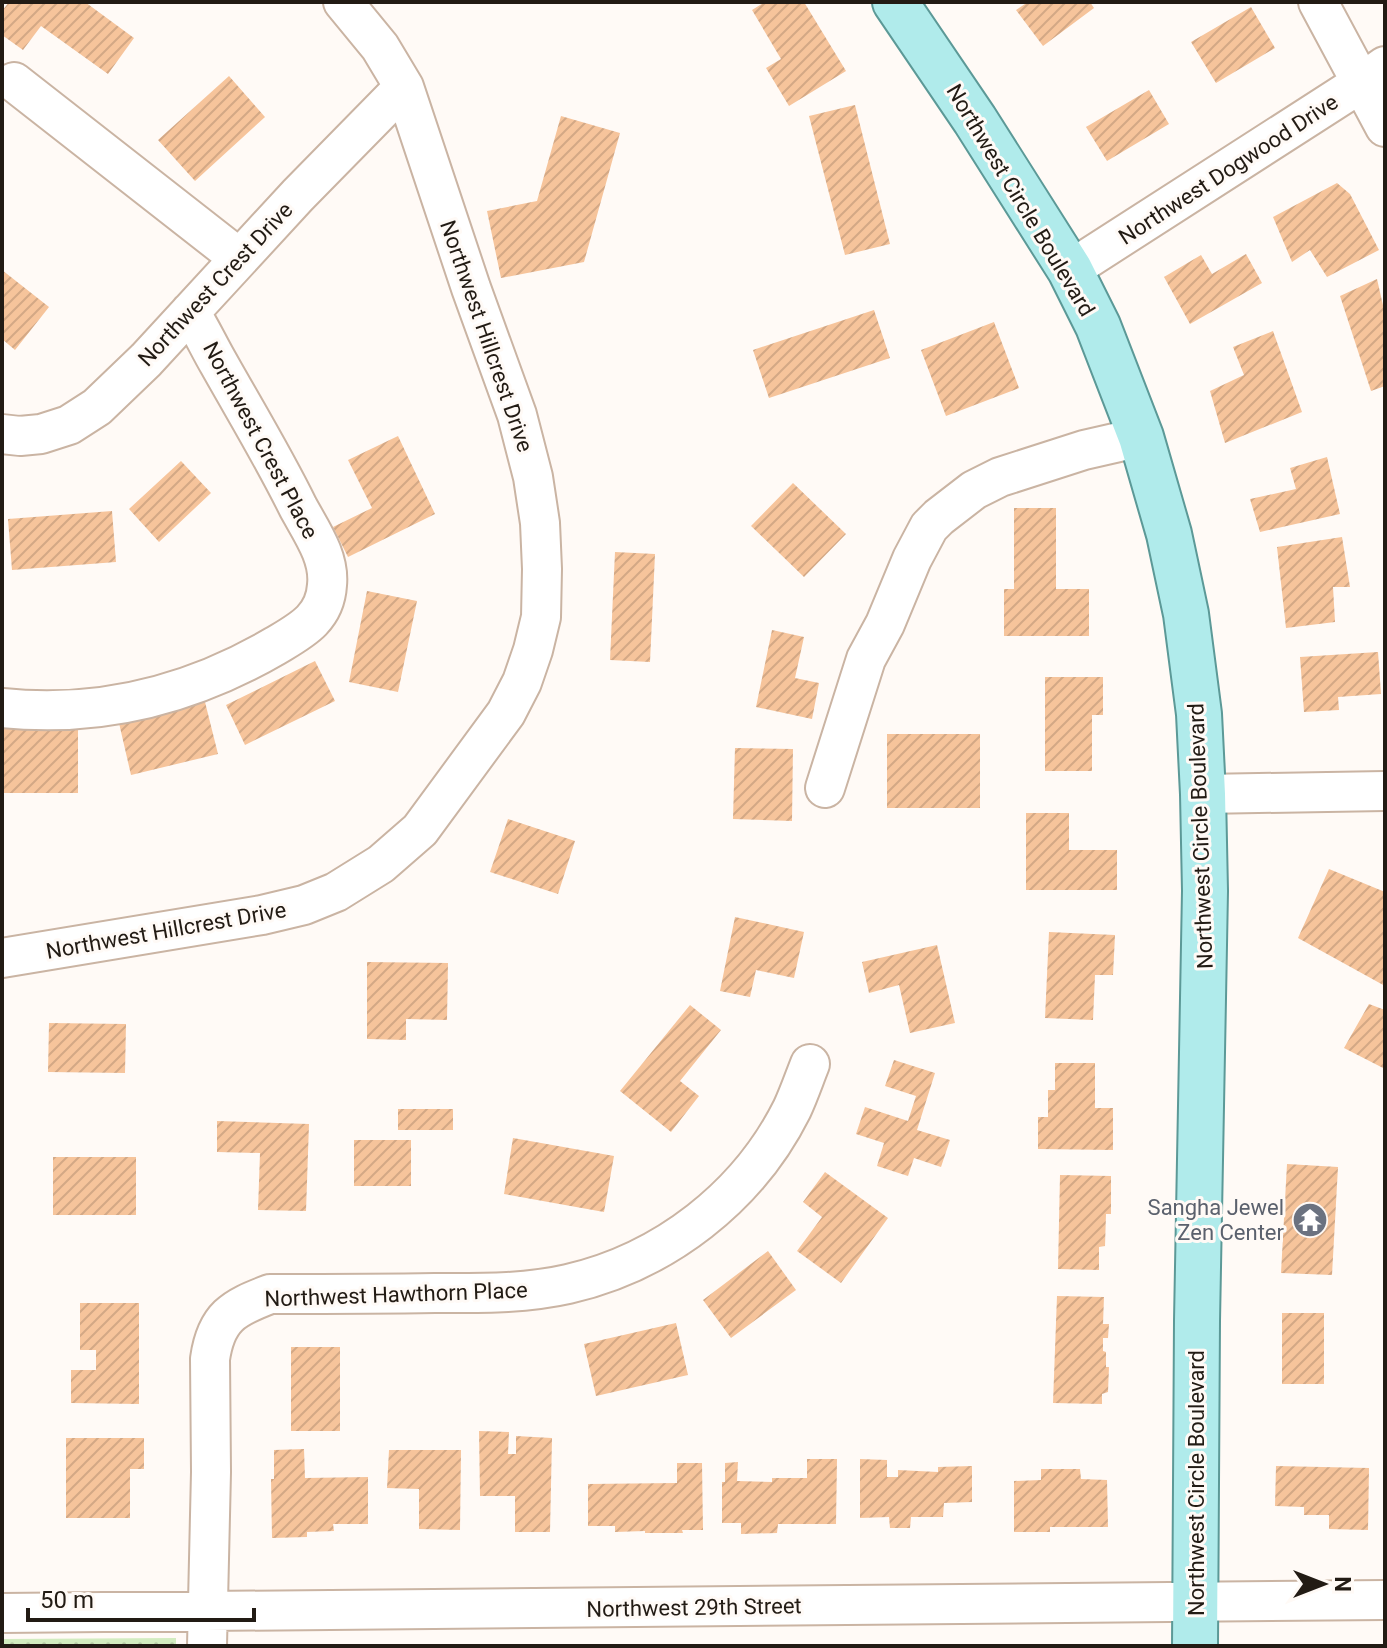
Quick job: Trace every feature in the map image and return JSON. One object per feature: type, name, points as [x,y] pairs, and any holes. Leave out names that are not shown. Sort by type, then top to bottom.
[{"type":"main road","name":"Northwest Circle Boulevard","points":[[895,2],[975,120],[1070,270],[1098,326],[1141,437],[1169,534],[1186,614],[1199,714],[1205,891],[1195,1646]]},
{"type":"street","name":"Northwest Hillcrest Drive","points":[[2,958],[262,915],[304,905],[336,892],[381,864],[420,830],[506,713],[522,682],[541,617],[542,569],[540,523],[533,477],[517,415],[404,87],[380,47],[343,2]]},
{"type":"street","points":[[1318,2],[1373,74],[1385,127]]},
{"type":"street","name":"Northwest Dogwood Drive","points":[[1070,270],[1373,74]]},
{"type":"street","points":[[14,82],[239,258]]},
{"type":"street","name":"Northwest Crest Drive","points":[[2,434],[41,434],[69,425],[97,407],[146,360],[298,195],[404,87]]},
{"type":"street","name":"Northwest Crest Place","points":[[2,708],[92,708],[150,698],[211,679],[249,661],[306,627],[325,600],[328,583],[325,559],[268,448],[190,312]]},
{"type":"street","points":[[825,788],[866,659],[929,527],[974,490],[1000,477],[1141,437]]},
{"type":"street","points":[[1203,794],[1385,791]]},
{"type":"street","name":"Northwest Hawthorn Place","points":[[207,1629],[210,1359],[212,1342],[224,1319],[241,1304],[270,1294],[512,1293],[569,1284],[617,1269],[649,1255],[720,1205],[761,1158],[791,1110],[810,1064]]},
{"type":"street","name":"Northwest 29th Street","points":[[2,1613],[207,1629],[1385,1600]]},
{"type":"green space","points":[[176,1638],[176,1646],[2,1646],[2,1639]]},
{"type":"building","points":[[9,2],[85,2],[134,38],[108,74],[41,26],[23,50],[2,35],[2,11]]},
{"type":"building","points":[[765,2],[804,2],[846,71],[789,106],[766,68],[781,59],[752,10]]},
{"type":"building","points":[[1028,2],[1090,2],[1094,8],[1043,46],[1016,10]]},
{"type":"building","points":[[1251,7],[1275,48],[1216,83],[1191,42]]},
{"type":"building","points":[[229,76],[265,117],[195,181],[158,140]]},
{"type":"building","points":[[1149,90],[1169,124],[1107,161],[1086,127]]},
{"type":"building","points":[[855,105],[890,244],[845,255],[809,116]]},
{"type":"building","points":[[561,116],[620,133],[584,262],[501,278],[487,211],[537,201]]},
{"type":"building","points":[[1337,183],[1350,194],[1379,250],[1327,277],[1310,250],[1292,262],[1273,217]]},
{"type":"building","points":[[1246,254],[1262,283],[1190,324],[1164,277],[1201,255],[1212,274]]},
{"type":"building","points":[[2,270],[49,307],[15,350],[2,339]]},
{"type":"building","points":[[1377,279],[1385,314],[1385,386],[1371,391],[1340,296]]},
{"type":"building","points":[[874,310],[890,358],[769,398],[753,350]]},
{"type":"building","points":[[994,322],[1019,388],[946,416],[921,350]]},
{"type":"building","points":[[1273,331],[1302,412],[1225,443],[1210,391],[1244,375],[1233,347]]},
{"type":"building","points":[[398,436],[435,514],[348,557],[333,527],[372,508],[348,460]]},
{"type":"building","points":[[1327,457],[1340,514],[1260,532],[1250,499],[1296,489],[1290,468]]},
{"type":"building","points":[[181,461],[211,493],[159,542],[129,509]]},
{"type":"building","points":[[793,483],[846,534],[804,577],[751,526]]},
{"type":"building","points":[[1014,508],[1056,508],[1056,589],[1089,589],[1089,636],[1004,636],[1004,589],[1014,589]]},
{"type":"building","points":[[112,511],[116,562],[12,570],[8,519]]},
{"type":"building","points":[[1342,537],[1350,587],[1333,587],[1335,622],[1286,628],[1277,547]]},
{"type":"building","points":[[615,552],[655,554],[650,662],[610,660]]},
{"type":"building","points":[[367,591],[417,601],[398,692],[349,682]]},
{"type":"building","points":[[772,630],[804,637],[795,678],[819,683],[812,719],[756,707]]},
{"type":"building","points":[[1378,652],[1381,694],[1338,697],[1339,710],[1304,712],[1300,657]]},
{"type":"building","points":[[315,661],[335,701],[245,745],[226,705]]},
{"type":"building","points":[[1045,677],[1103,677],[1103,715],[1092,715],[1092,771],[1045,771]]},
{"type":"building","points":[[205,702],[218,754],[131,775],[119,723]]},
{"type":"building","points":[[2,729],[78,729],[78,793],[2,793]]},
{"type":"building","points":[[887,734],[980,734],[980,808],[887,808]]},
{"type":"building","points":[[735,748],[793,749],[792,821],[733,819]]},
{"type":"building","points":[[1026,813],[1069,813],[1069,850],[1117,850],[1117,890],[1026,890]]},
{"type":"building","points":[[508,819],[575,841],[558,894],[490,872]]},
{"type":"building","points":[[1329,869],[1385,892],[1385,986],[1298,938]]},
{"type":"building","points":[[735,917],[804,932],[794,978],[756,970],[750,997],[720,991]]},
{"type":"building","points":[[1049,932],[1115,935],[1113,975],[1095,975],[1093,1020],[1045,1018]]},
{"type":"building","points":[[937,945],[955,1023],[910,1033],[899,985],[869,993],[862,962]]},
{"type":"building","points":[[367,962],[448,963],[447,1020],[406,1019],[406,1040],[367,1039]]},
{"type":"building","points":[[1369,1004],[1385,1010],[1385,1069],[1344,1048]]},
{"type":"building","points":[[690,1005],[721,1030],[680,1081],[699,1096],[671,1132],[620,1091]]},
{"type":"building","points":[[49,1023],[126,1024],[125,1073],[48,1072]]},
{"type":"building","points":[[894,1060],[935,1073],[917,1130],[950,1140],[941,1167],[914,1158],[908,1176],[877,1166],[884,1143],[856,1134],[865,1107],[908,1121],[916,1096],[885,1086]]},
{"type":"building","points":[[1055,1063],[1095,1063],[1095,1108],[1113,1108],[1113,1150],[1038,1149],[1038,1117],[1048,1117],[1048,1090],[1055,1090]]},
{"type":"building","points":[[398,1109],[453,1109],[453,1130],[398,1130]]},
{"type":"building","points":[[217,1121],[309,1124],[306,1211],[258,1210],[260,1153],[217,1152]]},
{"type":"building","points":[[513,1138],[614,1156],[604,1212],[504,1194]]},
{"type":"building","points":[[354,1140],[411,1140],[411,1186],[354,1186]]},
{"type":"building","points":[[53,1157],[136,1157],[136,1215],[53,1215]]},
{"type":"building","name":"Sangha Jewel Zen Center","points":[[1287,1164],[1338,1167],[1332,1275],[1281,1273]]},
{"type":"building","points":[[825,1172],[888,1218],[841,1283],[797,1251],[822,1217],[803,1202]]},
{"type":"building","points":[[1060,1175],[1111,1176],[1111,1214],[1106,1214],[1105,1246],[1099,1247],[1099,1270],[1058,1269]]},
{"type":"building","points":[[768,1251],[796,1290],[731,1338],[703,1300]]},
{"type":"building","points":[[1057,1296],[1104,1297],[1103,1324],[1109,1324],[1108,1338],[1103,1338],[1103,1351],[1106,1352],[1106,1367],[1109,1367],[1108,1392],[1102,1394],[1102,1404],[1053,1403]]},
{"type":"building","points":[[80,1303],[139,1303],[139,1404],[71,1403],[71,1370],[96,1370],[96,1350],[80,1350]]},
{"type":"building","points":[[1282,1313],[1324,1313],[1324,1384],[1282,1384]]},
{"type":"building","points":[[676,1323],[688,1375],[596,1396],[584,1344]]},
{"type":"building","points":[[291,1347],[340,1347],[340,1431],[291,1431]]},
{"type":"building","points":[[479,1431],[509,1432],[508,1454],[516,1454],[516,1436],[552,1438],[550,1532],[515,1532],[515,1496],[480,1496]]},
{"type":"building","points":[[66,1438],[144,1438],[144,1469],[130,1469],[130,1518],[66,1518]]},
{"type":"building","points":[[304,1449],[305,1478],[368,1477],[368,1524],[333,1524],[334,1531],[307,1532],[307,1537],[272,1538],[274,1450]]},
{"type":"building","points":[[389,1450],[461,1450],[460,1530],[419,1529],[419,1489],[387,1488]]},
{"type":"building","points":[[807,1459],[837,1459],[836,1524],[778,1524],[777,1533],[741,1534],[741,1523],[722,1523],[725,1463],[738,1462],[737,1481],[772,1482],[772,1478],[807,1478]]},
{"type":"building","points":[[860,1459],[887,1460],[887,1477],[898,1477],[898,1470],[938,1472],[938,1467],[972,1466],[972,1502],[944,1503],[943,1517],[911,1517],[910,1528],[890,1528],[889,1517],[860,1518]]},
{"type":"building","points":[[677,1463],[702,1463],[703,1530],[682,1530],[683,1533],[615,1532],[615,1526],[588,1526],[588,1484],[677,1483]]},
{"type":"building","points":[[1276,1466],[1369,1468],[1368,1530],[1329,1529],[1329,1515],[1304,1515],[1304,1507],[1275,1506]]},
{"type":"building","points":[[1041,1469],[1080,1469],[1081,1479],[1107,1480],[1108,1527],[1050,1527],[1050,1532],[1014,1532],[1014,1481],[1041,1480]]},
{"type":"place","name":"Sangha Jewel Zen Center","points":[[1310,1220]]}]
